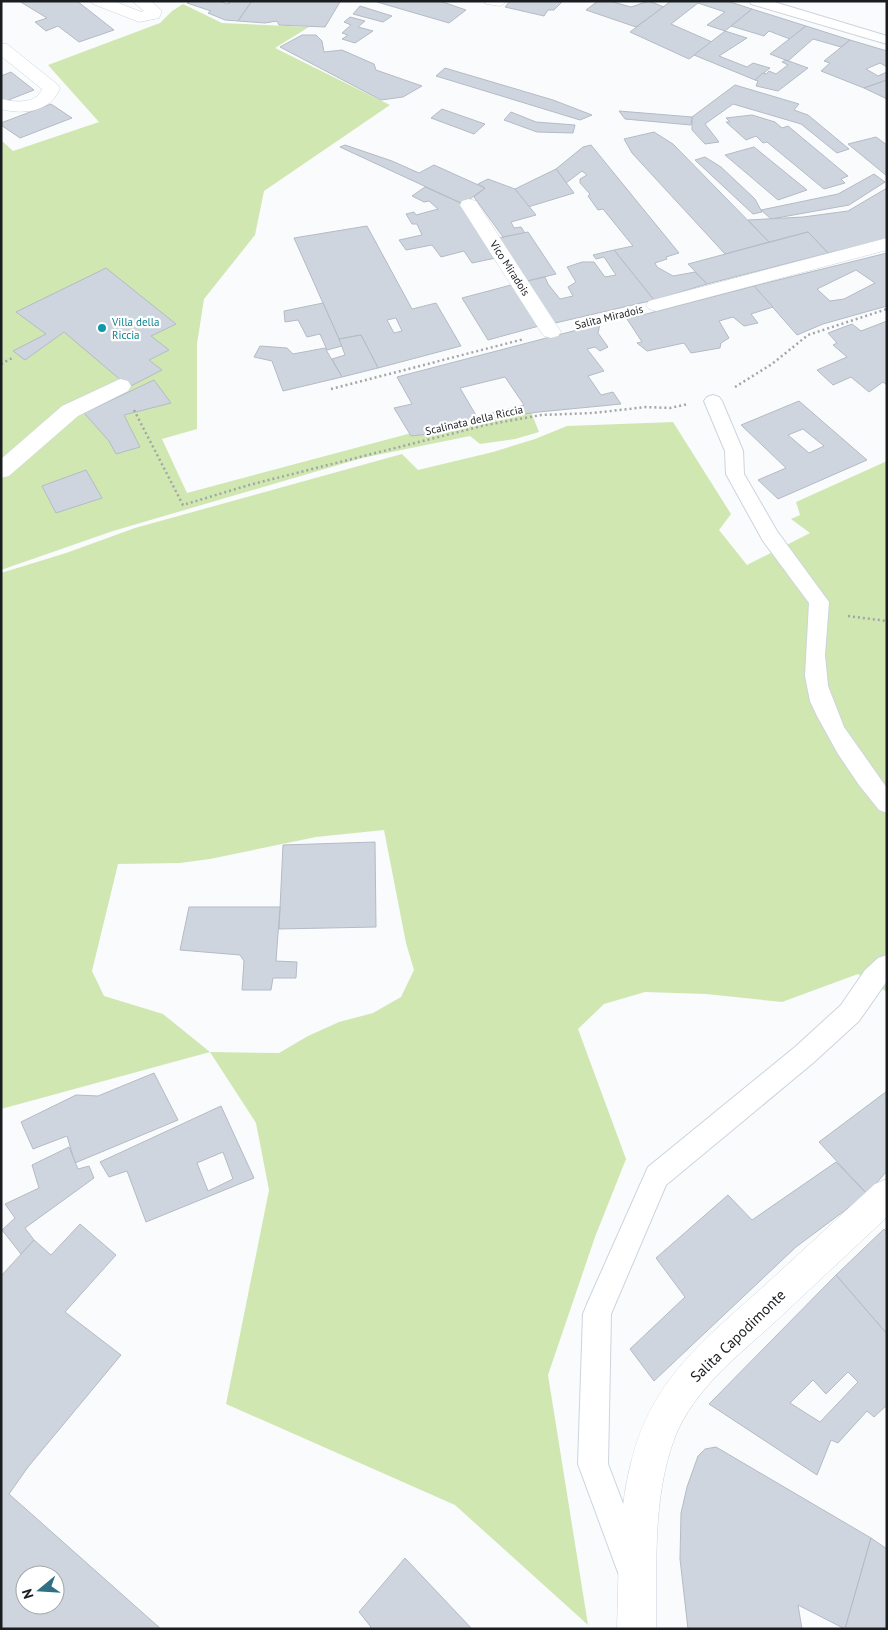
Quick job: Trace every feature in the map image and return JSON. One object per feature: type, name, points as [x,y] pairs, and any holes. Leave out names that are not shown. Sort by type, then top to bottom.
[{"type":"street","points":[[99,1],[139,17],[153,15],[154,11],[140,1]]},
{"type":"street","points":[[492,1],[500,1]]},
{"type":"street","points":[[1,48],[51,88],[47,97],[33,104],[14,106],[1,104]]},
{"type":"street","name":"Vico Miradois","points":[[469,205],[551,332]]},
{"type":"street","name":"Salita Miradois","points":[[656,305],[887,244]]},
{"type":"street","points":[[1,472],[70,411],[120,386]]},
{"type":"street","name":"Salita Capodimonte","points":[[636,1629],[640,1535],[646,1484],[653,1452],[668,1412],[692,1378],[708,1361],[887,1196]]},
{"type":"lane","points":[[756,1],[887,40]]},
{"type":"lane","points":[[771,1],[797,13]]},
{"type":"lane","points":[[713,401],[734,451],[735,474],[770,536],[819,602],[816,642],[817,685],[825,715],[887,804]]},
{"type":"lane","points":[[637,1586],[593,1464],[597,1314],[657,1176],[804,1055],[850,1013],[874,978],[887,965]]},
{"type":"path","name":"Salita Miradois","points":[[331,390],[656,305]]},
{"type":"path","name":"Scalinata della Riccia","points":[[120,386],[144,426],[183,505],[249,485],[486,425],[541,415],[593,413],[646,407],[670,408],[713,401],[772,364],[808,335],[887,309]]},
{"type":"path","points":[[1,364],[14,357]]},
{"type":"path","points":[[818,613],[887,621]]},
{"type":"green space","points":[[183,4],[222,23],[309,27],[275,48],[390,105],[264,191],[255,235],[204,299],[197,344],[197,429],[162,439],[187,493],[449,423],[505,414],[505,409],[529,407],[539,432],[515,439],[480,444],[470,436],[362,458],[113,531],[1,570],[1,140],[13,151],[99,122],[48,65],[160,23],[172,11]]},
{"type":"green space","points":[[673,422],[731,514],[719,530],[747,565],[810,533],[791,519],[800,515],[796,502],[887,461],[887,992],[858,974],[782,1002],[706,994],[645,992],[604,1004],[578,1029],[626,1159],[595,1237],[548,1375],[588,1625],[455,1505],[226,1404],[269,1190],[256,1123],[210,1052],[1,1109],[1,573],[66,553],[135,528],[402,454],[418,470],[493,452],[535,439],[567,426]],"holes":[[[384,830],[406,943],[414,970],[401,997],[373,1013],[339,1022],[308,1036],[279,1053],[210,1052],[163,1014],[104,996],[92,971],[118,864],[180,863],[210,859],[316,837]]]},
{"type":"building","points":[[19,1],[77,1],[114,30],[79,42],[58,26],[46,31],[35,22],[47,18]]},
{"type":"building","points":[[191,1],[220,1],[227,4],[230,3],[227,1],[252,1],[238,21],[225,20],[208,13],[211,11],[187,3]]},
{"type":"building","points":[[252,1],[340,2],[325,27],[279,25],[277,21],[265,23],[238,21]]},
{"type":"building","points":[[440,1],[466,10],[449,23],[377,2]]},
{"type":"building","points":[[510,1],[562,2],[554,10],[548,10],[544,16],[505,7]]},
{"type":"building","points":[[598,1],[610,1],[631,7],[649,1],[664,7],[636,27],[586,10]]},
{"type":"building","points":[[671,1],[727,1],[752,9],[725,31],[707,25],[725,12],[698,3],[671,24],[712,42],[689,59],[630,32]]},
{"type":"building","points":[[360,6],[392,16],[383,22],[353,14]]},
{"type":"building","points":[[752,9],[806,26],[790,39],[769,31],[764,36],[731,26]]},
{"type":"building","points":[[350,17],[365,21],[358,27],[373,31],[355,43],[342,39],[348,35],[342,33],[351,25],[344,22]]},
{"type":"building","points":[[806,26],[850,40],[841,47],[813,39],[788,61],[770,54]]},
{"type":"building","points":[[725,31],[747,38],[719,56],[747,67],[753,63],[770,68],[755,80],[694,55]]},
{"type":"building","points":[[302,35],[316,35],[322,41],[324,52],[342,50],[374,64],[376,70],[422,86],[403,97],[381,100],[280,47]]},
{"type":"building","points":[[850,40],[887,51],[887,67],[880,63],[866,69],[878,76],[887,72],[887,80],[864,88],[821,71],[830,63],[824,61]]},
{"type":"building","points":[[786,60],[808,68],[778,91],[756,86],[758,81],[755,80],[763,73],[766,74],[769,71],[776,74],[788,65],[782,62]]},
{"type":"building","points":[[445,68],[553,100],[592,115],[580,120],[436,76]]},
{"type":"building","points":[[11,72],[34,90],[6,101],[1,99],[1,76]]},
{"type":"building","points":[[887,80],[887,99],[864,88]]},
{"type":"building","points":[[735,85],[799,104],[794,110],[808,115],[849,149],[837,153],[801,124],[733,104],[705,124],[719,142],[705,144],[692,130],[692,117]]},
{"type":"building","points":[[51,104],[72,118],[20,138],[1,125],[1,123]]},
{"type":"building","points":[[442,109],[485,124],[474,134],[431,118]]},
{"type":"building","points":[[619,111],[692,117],[691,125],[625,119]]},
{"type":"building","points":[[511,112],[536,122],[575,125],[573,133],[537,132],[504,120]]},
{"type":"building","points":[[752,115],[775,122],[782,128],[788,126],[848,176],[841,179],[845,183],[824,189],[767,142],[763,143],[756,136],[746,140],[726,122],[730,122],[726,118]]},
{"type":"building","points":[[654,132],[673,144],[769,242],[725,254],[632,153],[624,139]]},
{"type":"building","points":[[876,137],[887,145],[887,176],[848,144]]},
{"type":"building","points":[[345,145],[392,161],[419,173],[434,165],[485,188],[463,204],[340,147]]},
{"type":"building","points":[[591,145],[679,253],[655,263],[657,267],[673,276],[695,272],[707,284],[654,300],[614,250],[633,246],[603,209],[598,210],[588,196],[590,194],[580,183],[580,179],[587,175],[582,171],[566,183],[556,169],[583,147]]},
{"type":"building","points":[[754,147],[807,190],[778,200],[725,155]]},
{"type":"building","points":[[705,157],[721,167],[755,199],[762,212],[753,214],[695,160]]},
{"type":"building","points":[[556,169],[574,193],[528,207],[515,189]]},
{"type":"building","points":[[874,174],[885,182],[849,205],[771,219],[761,210],[838,194]]},
{"type":"building","points":[[488,179],[515,189],[536,215],[511,222],[514,228],[521,227],[525,233],[503,237],[474,197],[485,188],[478,184]]},
{"type":"building","points":[[425,187],[463,204],[496,258],[472,263],[464,251],[441,257],[432,245],[406,250],[399,240],[422,235],[417,224],[412,224],[406,214],[414,212],[416,215],[438,209],[429,201],[424,202],[412,196]]},
{"type":"building","points":[[887,188],[887,238],[828,253],[808,232],[769,242],[748,220],[803,217],[848,211]]},
{"type":"building","points":[[367,226],[412,309],[436,303],[461,346],[378,368],[361,335],[339,339],[294,238]],"holes":[[[396,318],[402,331],[394,333],[387,320]]]},
{"type":"building","points":[[528,232],[556,274],[523,282],[494,239]]},
{"type":"building","points":[[808,232],[828,253],[707,284],[688,264]]},
{"type":"building","points":[[614,250],[654,300],[551,324],[523,282],[545,277],[560,299],[573,296],[568,287],[576,282],[567,267],[582,262],[594,262],[605,277],[616,275],[604,257],[596,259],[593,255]]},
{"type":"building","points":[[887,253],[887,306],[823,324],[797,335],[754,286]],"holes":[[[856,270],[875,283],[844,299],[830,301],[817,289]]]},
{"type":"building","name":"Villa della Riccia","points":[[106,268],[176,324],[151,336],[169,350],[149,360],[162,370],[129,387],[64,332],[25,360],[13,351],[46,334],[16,312]]},
{"type":"building","points":[[511,285],[539,326],[488,340],[462,298]]},
{"type":"building","points":[[754,286],[773,307],[751,314],[758,323],[744,326],[733,317],[719,321],[729,338],[721,343],[720,348],[691,353],[684,343],[647,351],[637,343],[642,342],[627,319]]},
{"type":"building","points":[[323,303],[342,346],[327,350],[320,334],[307,337],[298,320],[285,322],[284,311]]},
{"type":"building","points":[[887,321],[887,385],[883,382],[869,392],[851,377],[833,385],[817,370],[847,357],[833,345],[837,343],[828,333],[852,324],[861,331]]},
{"type":"building","points":[[600,324],[598,333],[608,347],[600,351],[595,347],[587,349],[604,371],[588,376],[601,395],[613,392],[621,404],[539,412],[426,427],[428,434],[411,436],[394,408],[412,404],[397,377]],"holes":[[[505,377],[524,405],[477,417],[460,388]]]},
{"type":"building","points":[[361,335],[378,368],[342,377],[332,359],[345,355],[339,339]]},
{"type":"building","points":[[260,346],[287,348],[293,354],[325,348],[342,377],[283,391],[272,361],[254,357]]},
{"type":"building","points":[[154,380],[171,403],[124,415],[140,447],[116,454],[109,441],[84,413]]},
{"type":"building","points":[[799,401],[867,460],[778,499],[758,480],[786,468],[741,425]],"holes":[[[803,429],[824,446],[809,453],[788,435]]]},
{"type":"building","points":[[86,470],[102,498],[56,513],[42,486]]},
{"type":"building","points":[[375,842],[376,927],[279,929],[283,845]]},
{"type":"building","points":[[189,907],[280,907],[276,961],[297,962],[296,978],[273,978],[271,990],[242,990],[244,961],[240,955],[180,950]]},
{"type":"building","points":[[154,1073],[178,1120],[75,1163],[67,1136],[33,1149],[21,1122],[76,1095],[98,1096]]},
{"type":"building","points":[[887,1091],[887,1171],[867,1194],[819,1142]]},
{"type":"building","points":[[221,1106],[254,1178],[146,1222],[127,1171],[109,1177],[100,1162]],"holes":[[[223,1152],[233,1179],[208,1191],[197,1163]]]},
{"type":"building","points":[[69,1147],[78,1169],[89,1166],[94,1178],[25,1228],[34,1240],[21,1254],[2,1230],[15,1218],[5,1204],[39,1188],[32,1165]]},
{"type":"building","points":[[836,1162],[867,1194],[796,1247],[654,1381],[630,1349],[685,1297],[656,1258],[728,1195],[752,1220]]},
{"type":"building","points":[[80,1224],[116,1255],[65,1312],[121,1355],[28,1467],[9,1494],[161,1629],[1,1629],[1,1276],[34,1240],[51,1255]]},
{"type":"building","points":[[884,1229],[887,1232],[887,1334],[836,1275]]},
{"type":"building","points":[[836,1275],[887,1334],[887,1405],[874,1417],[867,1411],[838,1443],[831,1440],[817,1475],[709,1404]],"holes":[[[848,1372],[858,1382],[820,1422],[790,1403],[813,1380],[826,1394]]]},
{"type":"building","points":[[716,1447],[871,1538],[845,1629],[798,1605],[802,1629],[688,1629],[680,1559],[681,1513],[687,1487],[698,1456],[705,1449]]},
{"type":"building","points":[[871,1538],[887,1549],[887,1629],[845,1629]]},
{"type":"building","points":[[405,1558],[472,1629],[369,1629],[371,1627],[359,1612]]},
{"type":"place","name":"Villa della Riccia","points":[[102,328]]}]
